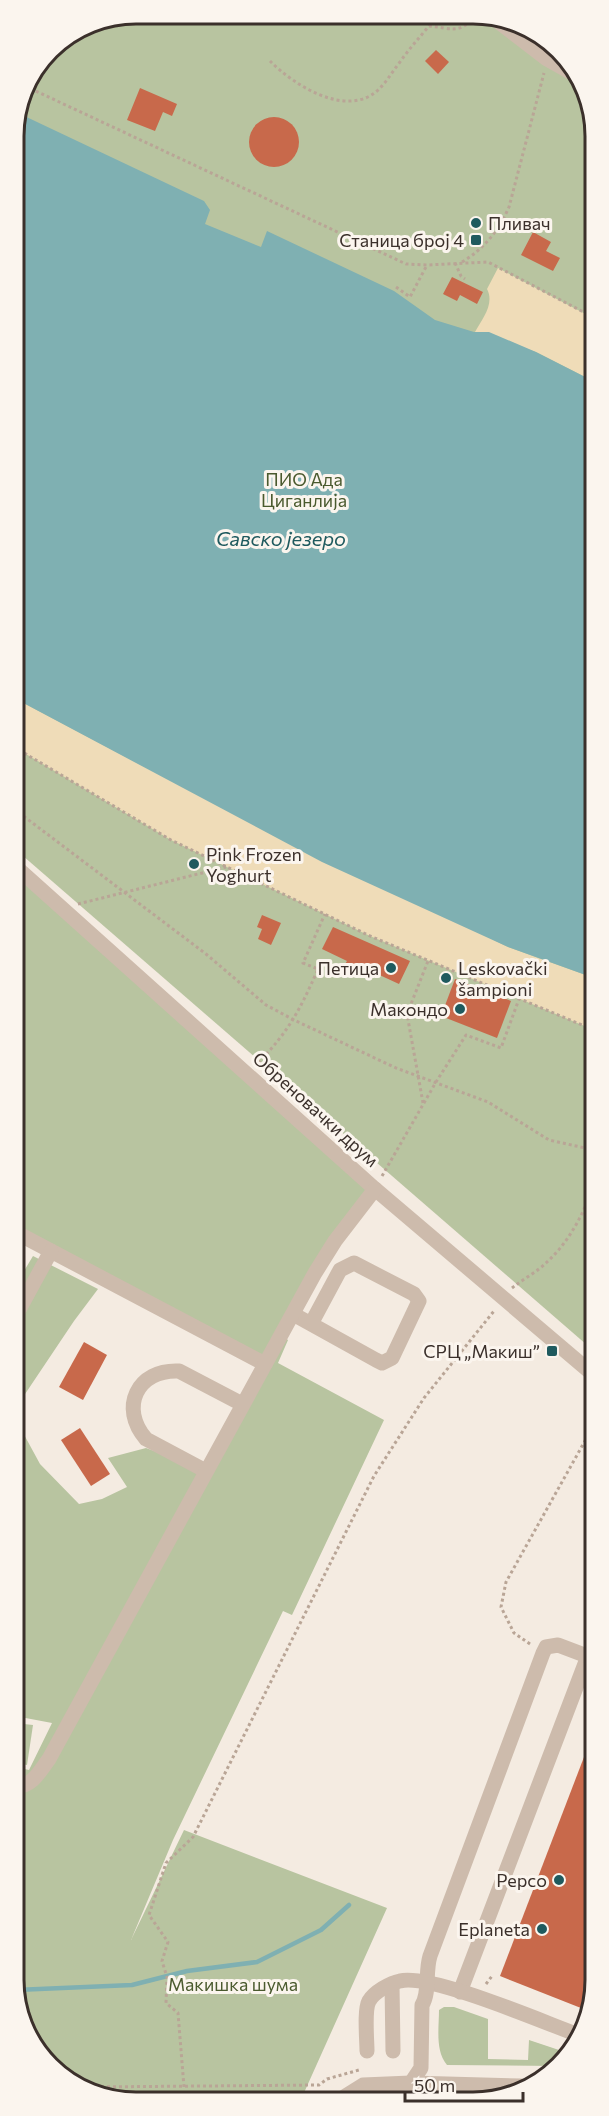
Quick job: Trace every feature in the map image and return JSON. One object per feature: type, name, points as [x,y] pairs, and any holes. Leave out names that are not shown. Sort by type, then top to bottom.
[{"type":"street","points":[[511,31],[561,67]]},
{"type":"street","name":"Обреновачки друм","points":[[24,874],[375,1189],[585,1368]]},
{"type":"street","points":[[24,1785],[32,1781],[49,1759],[292,1314],[335,1241],[375,1189]]},
{"type":"street","points":[[24,1237],[265,1364]]},
{"type":"street","points":[[24,1300],[51,1251]]},
{"type":"street","points":[[292,1314],[310,1324],[382,1363],[392,1358],[418,1305],[417,1298],[354,1263],[340,1270],[310,1324]]},
{"type":"street","points":[[206,1471],[146,1439],[138,1431],[133,1409],[134,1398],[139,1388],[147,1379],[157,1374],[179,1371],[242,1404]]},
{"type":"street","points":[[411,2083],[421,2068],[422,2005],[430,1956],[543,1653],[546,1647],[558,1645],[585,1655]]},
{"type":"street","points":[[460,1992],[585,1676]]},
{"type":"street","points":[[367,2051],[367,2005],[374,1995],[392,1984],[411,1980],[426,1991],[460,1992],[572,2032]]},
{"type":"street","points":[[392,1984],[393,2051]]},
{"type":"street","points":[[426,1991],[431,2006],[430,2068],[442,2084]]},
{"type":"street","points":[[352,2092],[363,2085],[411,2083],[510,2086]]},
{"type":"path","points":[[270,61],[279,70],[317,94],[339,102],[361,100],[369,97],[382,86],[429,26],[456,29],[469,24]]},
{"type":"path","points":[[460,262],[473,255],[492,236],[509,207],[547,59]]},
{"type":"path","points":[[34,90],[406,264],[488,262],[585,314]]},
{"type":"path","points":[[455,263],[461,276],[465,279]]},
{"type":"path","points":[[396,287],[410,297],[427,265]]},
{"type":"path","points":[[24,753],[157,833],[370,936],[585,1026]]},
{"type":"path","points":[[24,816],[206,954],[266,1005],[396,1068],[488,1102],[549,1140],[585,1148]]},
{"type":"path","points":[[62,908],[227,867]]},
{"type":"path","points":[[247,1074],[280,1040],[294,1020],[318,969],[303,963],[324,914]]},
{"type":"path","points":[[424,1105],[407,1014],[428,961]]},
{"type":"path","points":[[375,1189],[436,1082],[466,1035],[501,1048],[519,999]]},
{"type":"path","points":[[184,2086],[178,2013],[166,2003],[167,1977],[162,1961],[168,1942],[149,1915],[166,1863],[193,1837],[374,1476],[424,1398],[494,1312],[500,1296],[546,1263],[561,1246],[585,1208]]},
{"type":"path","points":[[543,1653],[514,1633],[501,1607],[506,1582],[585,1441]]},
{"type":"path","points":[[483,1989],[492,1976]]},
{"type":"path","points":[[103,2087],[319,2085]]},
{"type":"green space","name":"ПИО Ада Циганлија","points":[[129,24],[480,24],[516,33],[541,47],[562,68],[576,93],[583,114],[585,136],[585,1343],[24,857],[24,129],[33,93],[47,68],[68,47],[100,30]]},
{"type":"green space","name":"Макишка шума","points":[[24,874],[375,1189],[281,1335],[288,1340],[278,1363],[384,1420],[292,1615],[283,1611],[173,1840],[131,1940],[184,1830],[387,1908],[304,2092],[114,2090],[74,2073],[57,2059],[39,2036],[26,2002],[24,1987],[24,1769],[29,1770],[52,1723],[24,1718],[24,1435],[40,1464],[79,1504],[102,1499],[127,1487],[108,1458],[146,1448],[206,1470],[265,1364],[24,1237]]},
{"type":"green space","points":[[33,1256],[98,1289],[24,1396],[24,1271]]},
{"type":"green space","points":[[24,1724],[33,1725],[27,1765],[24,1764]]},
{"type":"green space","points":[[444,2007],[454,2007],[488,2019],[488,2059],[528,2060],[529,2040],[560,2050],[544,2066],[447,2065],[443,2059],[438,2039],[439,2010]]},
{"type":"sand","points":[[498,268],[585,314],[585,377],[536,352],[475,332],[489,306],[487,289]]},
{"type":"sand","points":[[24,703],[143,766],[508,947],[585,975],[585,1026],[370,936],[171,840],[24,753]]},
{"type":"water","name":"Савско језеро","points":[[26,117],[204,201],[210,210],[205,224],[261,247],[267,231],[394,291],[435,320],[474,332],[489,332],[536,352],[585,377],[585,975],[508,947],[322,862],[24,703],[24,129]]},
{"type":"building","points":[[436,50],[449,62],[438,74],[425,61]]},
{"type":"building","points":[[140,88],[177,104],[172,116],[163,112],[155,131],[127,120]]},
{"type":"building","points":[[269,117],[279,117],[292,124],[299,137],[299,147],[292,160],[279,167],[269,167],[260,163],[253,156],[249,147],[249,137],[253,128],[260,121]]},
{"type":"building","points":[[533,232],[551,242],[546,251],[560,258],[553,271],[521,255]]},
{"type":"building","points":[[452,277],[483,292],[477,304],[460,295],[457,301],[443,294]]},
{"type":"building","points":[[262,915],[281,923],[271,945],[258,939],[262,929],[257,927]]},
{"type":"building","points":[[333,927],[410,961],[399,984],[360,966],[358,970],[345,964],[347,961],[322,949]]},
{"type":"building","points":[[455,979],[511,1001],[497,1038],[441,1016]]},
{"type":"building","points":[[84,1342],[107,1355],[83,1400],[59,1387]]},
{"type":"building","points":[[80,1428],[110,1474],[91,1486],[61,1440]]},
{"type":"building","points":[[585,1754],[585,1987],[581,2008],[500,1976]]},
{"type":"waterway","points":[[24,1990],[132,1985],[187,1971],[257,1962],[321,1930],[349,1905]]},
{"type":"place","name":"Пливач","points":[[476,223]]},
{"type":"place","name":"Станица број 4","points":[[476,240]]},
{"type":"place","name":"Pink Frozen Yoghurt","points":[[194,864]]},
{"type":"place","name":"Петица","points":[[391,968]]},
{"type":"place","name":"Leskovački šampioni","points":[[446,978]]},
{"type":"place","name":"Макондо","points":[[460,1009]]},
{"type":"place","name":"СРЦ „Макиш”","points":[[552,1351]]},
{"type":"place","name":"Pepco","points":[[559,1880]]},
{"type":"place","name":"Eplaneta","points":[[542,1929]]}]
